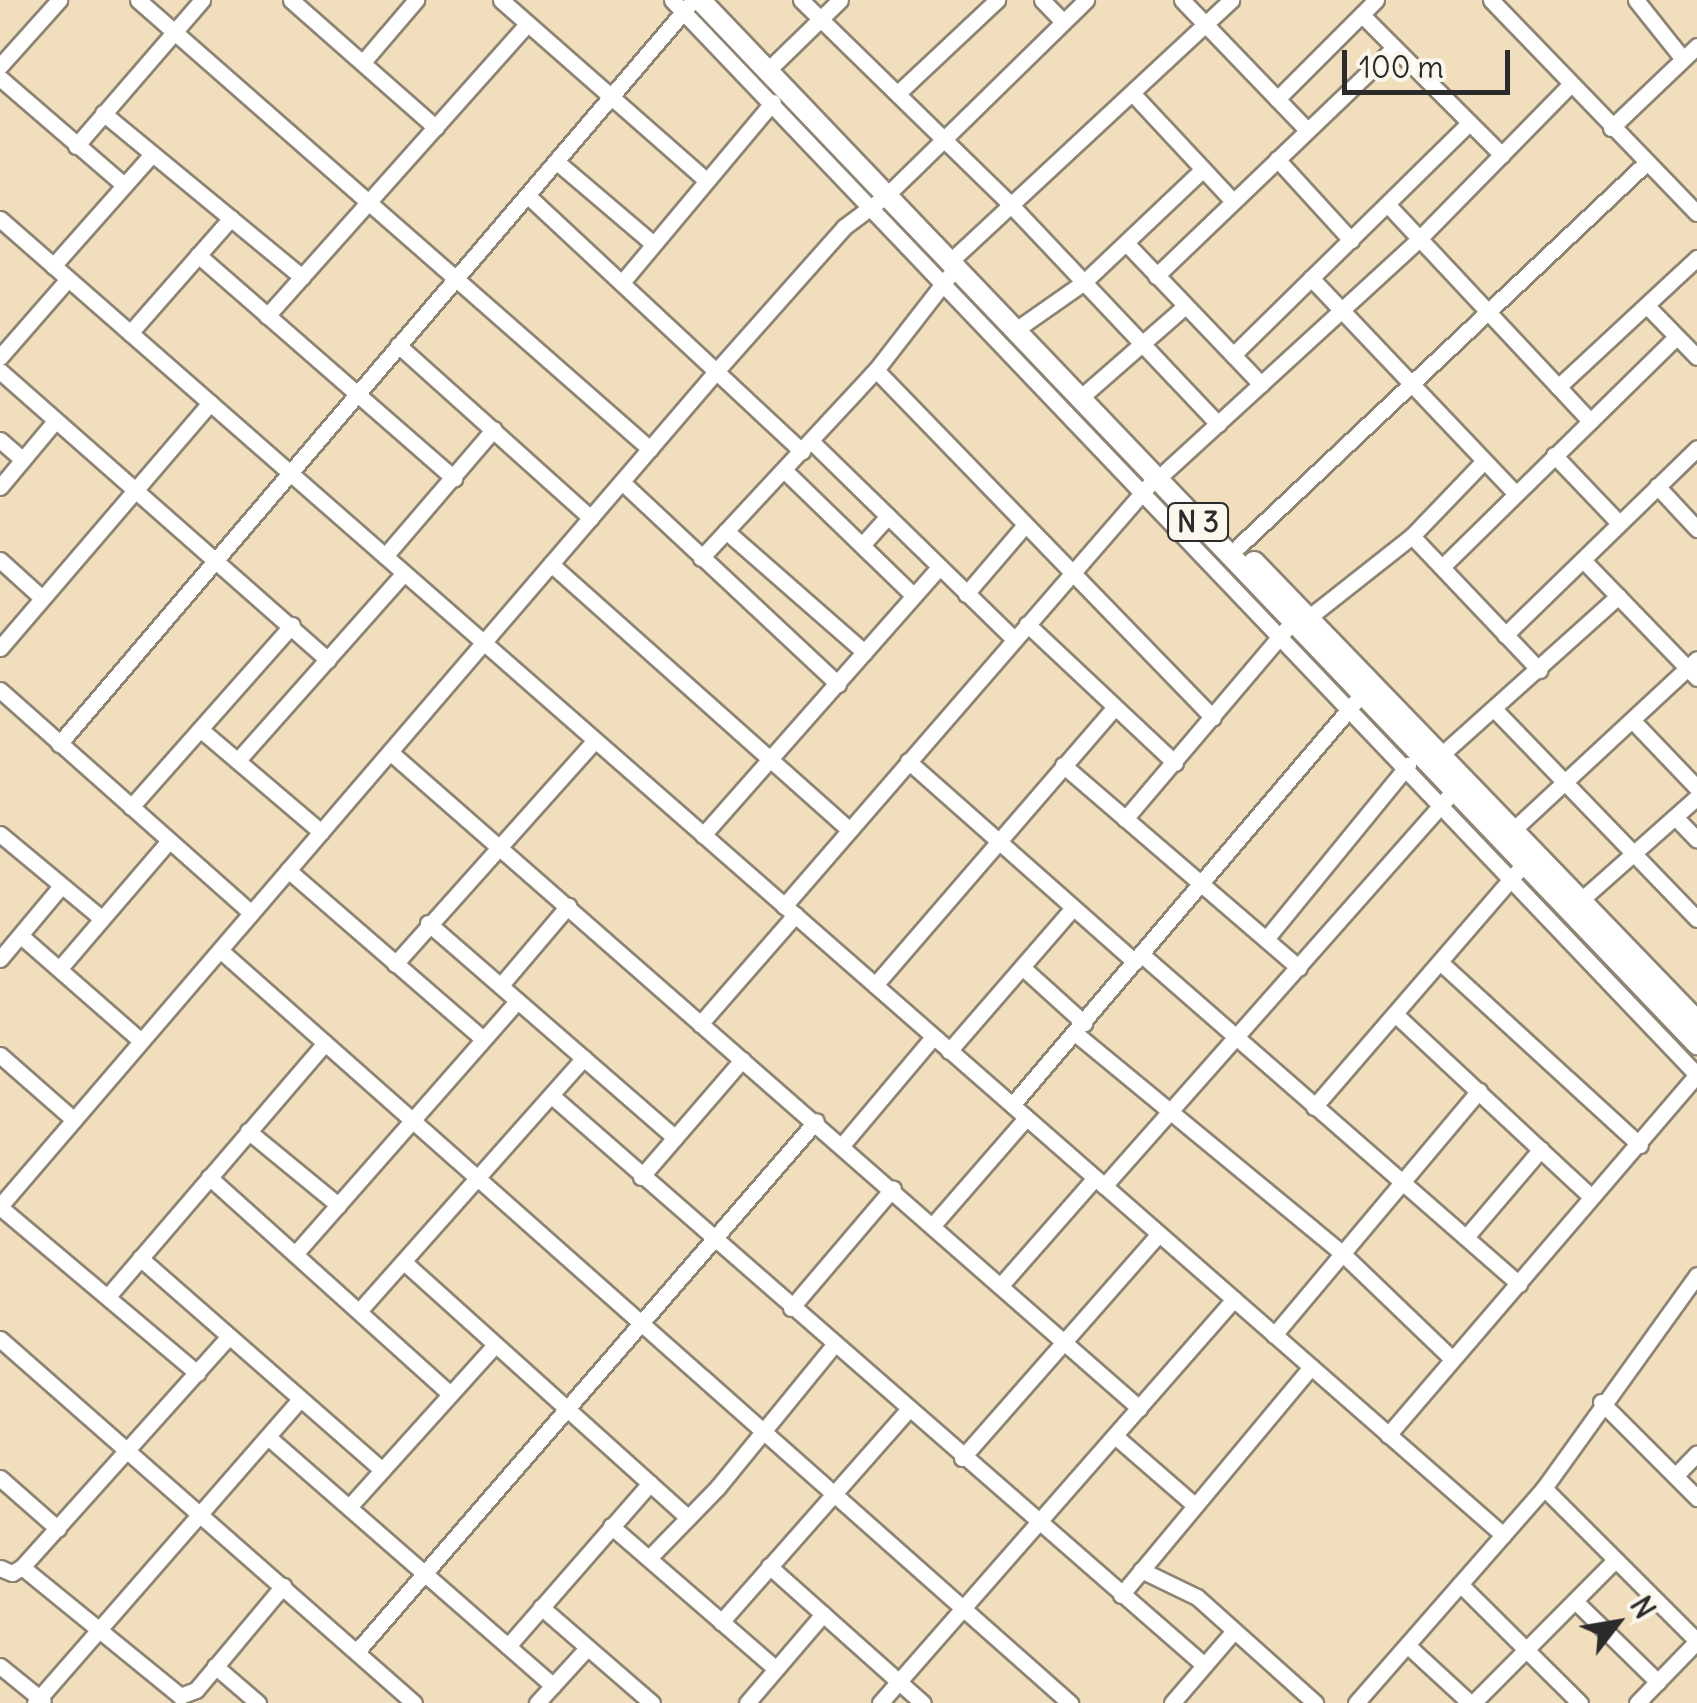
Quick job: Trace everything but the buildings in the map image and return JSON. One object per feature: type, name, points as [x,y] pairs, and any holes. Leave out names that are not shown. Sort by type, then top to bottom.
[{"type":"main road","name":"N 3","points":[[716,0],[770,68],[884,197],[1154,481],[1294,625],[1441,755],[1697,1021]]},
{"type":"main road","name":"N 3","points":[[687,3],[770,68]]},
{"type":"main road","name":"N 3","points":[[952,268],[1024,324],[1088,391],[1154,481],[1239,546],[1294,625],[1356,701],[1519,870],[1697,1044]]},
{"type":"street","points":[[0,66],[59,0]]},
{"type":"street","points":[[138,0],[650,449]]},
{"type":"street","points":[[76,146],[202,0]]},
{"type":"street","points":[[292,0],[436,128]]},
{"type":"street","points":[[363,62],[416,0]]},
{"type":"street","points":[[501,0],[704,179]]},
{"type":"street","points":[[802,0],[1010,204],[1218,424]]},
{"type":"street","points":[[770,68],[840,0]]},
{"type":"street","points":[[898,93],[997,0]]},
{"type":"street","points":[[1042,0],[1064,22]]},
{"type":"street","points":[[198,1373],[2,1200],[844,227],[884,197],[1086,0]]},
{"type":"street","points":[[1182,0],[1307,130]]},
{"type":"street","points":[[701,558],[876,370],[952,268],[1010,204],[1134,95],[1231,0]]},
{"type":"street","points":[[1276,99],[1376,0]]},
{"type":"street","points":[[1491,0],[1646,164],[1694,203]]},
{"type":"street","points":[[1636,0],[1683,59]]},
{"type":"street","points":[[59,744],[687,3],[774,102],[884,197],[952,268]]},
{"type":"street","points":[[1362,15],[1502,155]]},
{"type":"street","points":[[267,316],[526,25]]},
{"type":"street","points":[[1611,128],[1697,46]]},
{"type":"street","points":[[1156,276],[1394,48]]},
{"type":"street","points":[[0,78],[124,185]]},
{"type":"street","points":[[700,1024],[850,830],[1154,481],[1421,238],[1571,84]]},
{"type":"street","points":[[1134,95],[1232,200]]},
{"type":"street","points":[[624,280],[704,179],[774,102]]},
{"type":"street","points":[[103,113],[302,277]]},
{"type":"street","points":[[1233,355],[1469,123]]},
{"type":"street","points":[[53,266],[152,154]]},
{"type":"street","points":[[1277,158],[1351,240]]},
{"type":"street","points":[[556,162],[651,242]]},
{"type":"street","points":[[1239,546],[1646,164]]},
{"type":"street","points":[[1024,324],[1084,282],[1203,168]]},
{"type":"street","points":[[527,196],[888,516],[1014,639]]},
{"type":"street","points":[[1388,204],[1590,421]]},
{"type":"street","points":[[130,333],[231,218]]},
{"type":"street","points":[[2,224],[1503,1536]]},
{"type":"street","points":[[1127,244],[1260,384]]},
{"type":"street","points":[[198,255],[454,478]]},
{"type":"street","points":[[1558,387],[1697,258]]},
{"type":"street","points":[[1311,278],[1515,493]]},
{"type":"street","points":[[0,357],[68,279]]},
{"type":"street","points":[[1088,391],[1144,347],[1185,306]]},
{"type":"street","points":[[1647,306],[1697,357]]},
{"type":"street","points":[[1442,566],[1676,337]]},
{"type":"street","points":[[398,345],[591,518]]},
{"type":"street","points":[[876,370],[1213,718]]},
{"type":"street","points":[[0,372],[328,660]]},
{"type":"street","points":[[0,648],[210,403]]},
{"type":"street","points":[[0,487],[55,422]]},
{"type":"street","points":[[384,556],[494,429]]},
{"type":"street","points":[[0,440],[23,460]]},
{"type":"street","points":[[1505,636],[1697,448]]},
{"type":"street","points":[[1554,455],[1619,523]]},
{"type":"street","points":[[1125,819],[1294,625],[1412,536],[1483,462]]},
{"type":"street","points":[[784,470],[913,594]]},
{"type":"street","points":[[622,482],[838,684]]},
{"type":"street","points":[[1658,486],[1696,526]]},
{"type":"street","points":[[862,544],[888,516]]},
{"type":"street","points":[[966,594],[1024,526]]},
{"type":"street","points":[[726,531],[864,652]]},
{"type":"street","points":[[1412,536],[1539,670]]},
{"type":"street","points":[[0,560],[42,598]]},
{"type":"street","points":[[1513,830],[1694,668],[1583,560]]},
{"type":"street","points":[[551,564],[850,830]]},
{"type":"street","points":[[703,835],[940,567]]},
{"type":"street","points":[[238,760],[404,573]]},
{"type":"street","points":[[1441,755],[1496,711],[1618,596]]},
{"type":"street","points":[[1028,624],[1175,763]]},
{"type":"street","points":[[131,807],[292,625]]},
{"type":"street","points":[[0,690],[252,913]]},
{"type":"street","points":[[1001,1285],[1169,1110],[1449,796],[1408,765],[1356,701],[1012,1105]]},
{"type":"street","points":[[875,985],[997,839],[1114,708]]},
{"type":"street","points":[[1496,711],[1697,919]]},
{"type":"street","points":[[1632,721],[1697,788]]},
{"type":"street","points":[[200,728],[322,832]]},
{"type":"street","points":[[395,964],[497,844],[595,740]]},
{"type":"street","points":[[390,752],[700,1024],[844,1144],[1140,1408]]},
{"type":"street","points":[[908,761],[1073,908],[1234,1037],[1519,1284]]},
{"type":"street","points":[[1063,765],[1299,968]]},
{"type":"street","points":[[1266,939],[1408,765]]},
{"type":"street","points":[[1580,900],[1638,854],[1697,797]]},
{"type":"street","points":[[1676,818],[1697,840]]},
{"type":"street","points":[[0,834],[101,918]]},
{"type":"street","points":[[60,968],[169,840]]},
{"type":"street","points":[[288,870],[482,1039]]},
{"type":"street","points":[[1314,1106],[1519,870],[1697,1075],[1388,1435]]},
{"type":"street","points":[[0,959],[61,886]]},
{"type":"street","points":[[501,985],[568,906]]},
{"type":"street","points":[[950,1051],[1073,908]]},
{"type":"street","points":[[428,923],[676,1138]]},
{"type":"street","points":[[21,936],[142,1041]]},
{"type":"street","points":[[220,950],[1070,1703]]},
{"type":"street","points":[[1440,962],[1640,1144]]},
{"type":"street","points":[[1022,967],[1079,1028],[1243,1178],[1343,1254],[1452,1358]]},
{"type":"street","points":[[296,1254],[517,1002]]},
{"type":"street","points":[[1396,1014],[1590,1196]]},
{"type":"street","points":[[844,1144],[934,1037]]},
{"type":"street","points":[[109,1295],[325,1043]]},
{"type":"street","points":[[0,1055],[74,1120]]},
{"type":"street","points":[[360,1310],[584,1058]]},
{"type":"street","points":[[642,1177],[742,1060]]},
{"type":"street","points":[[1274,1335],[1479,1091]]},
{"type":"street","points":[[552,1096],[1038,1525],[1204,1665]]},
{"type":"street","points":[[933,1224],[1026,1118]]},
{"type":"street","points":[[360,1649],[816,1121]]},
{"type":"street","points":[[248,1132],[338,1205]]},
{"type":"street","points":[[1466,1236],[1541,1149]]},
{"type":"street","points":[[209,1176],[450,1394]]},
{"type":"street","points":[[791,1308],[893,1188]]},
{"type":"street","points":[[962,1458],[1159,1234]]},
{"type":"street","points":[[140,1258],[382,1470]]},
{"type":"street","points":[[404,1262],[688,1518]]},
{"type":"street","points":[[1356,1703],[1544,1488],[1601,1402],[1697,1275]]},
{"type":"street","points":[[880,1703],[1234,1300]]},
{"type":"street","points":[[0,1568],[8,1574],[22,1566],[229,1336]]},
{"type":"street","points":[[0,1339],[200,1517],[360,1649],[410,1702]]},
{"type":"street","points":[[649,1558],[765,1432],[834,1345]]},
{"type":"street","points":[[350,1508],[494,1346]]},
{"type":"street","points":[[1121,1595],[1192,1503],[1311,1368]]},
{"type":"street","points":[[0,1666],[40,1701],[300,1398]]},
{"type":"street","points":[[1601,1402],[1697,1498]]},
{"type":"street","points":[[721,1622],[908,1411]]},
{"type":"street","points":[[1115,1436],[1192,1503]]},
{"type":"street","points":[[268,1438],[553,1686]]},
{"type":"street","points":[[1676,1474],[1697,1453]]},
{"type":"street","points":[[0,1478],[58,1529]]},
{"type":"street","points":[[508,1646],[650,1483]]},
{"type":"street","points":[[1544,1488],[1697,1641],[1637,1703]]},
{"type":"street","points":[[611,1526],[776,1669]]},
{"type":"street","points":[[1407,1645],[1472,1703],[1616,1560]]},
{"type":"street","points":[[22,1566],[169,1693],[187,1696],[283,1586]]},
{"type":"street","points":[[769,1566],[923,1703]]},
{"type":"street","points":[[1141,1570],[1190,1592],[1315,1703]]},
{"type":"street","points":[[1460,1584],[1580,1703]]},
{"type":"street","points":[[1575,1601],[1658,1682]]},
{"type":"street","points":[[541,1607],[652,1703]]},
{"type":"street","points":[[746,1703],[823,1614]]},
{"type":"street","points":[[1172,1703],[1234,1631]]},
{"type":"street","points":[[537,1703],[586,1648]]},
{"type":"street","points":[[215,1666],[258,1703]]}]
